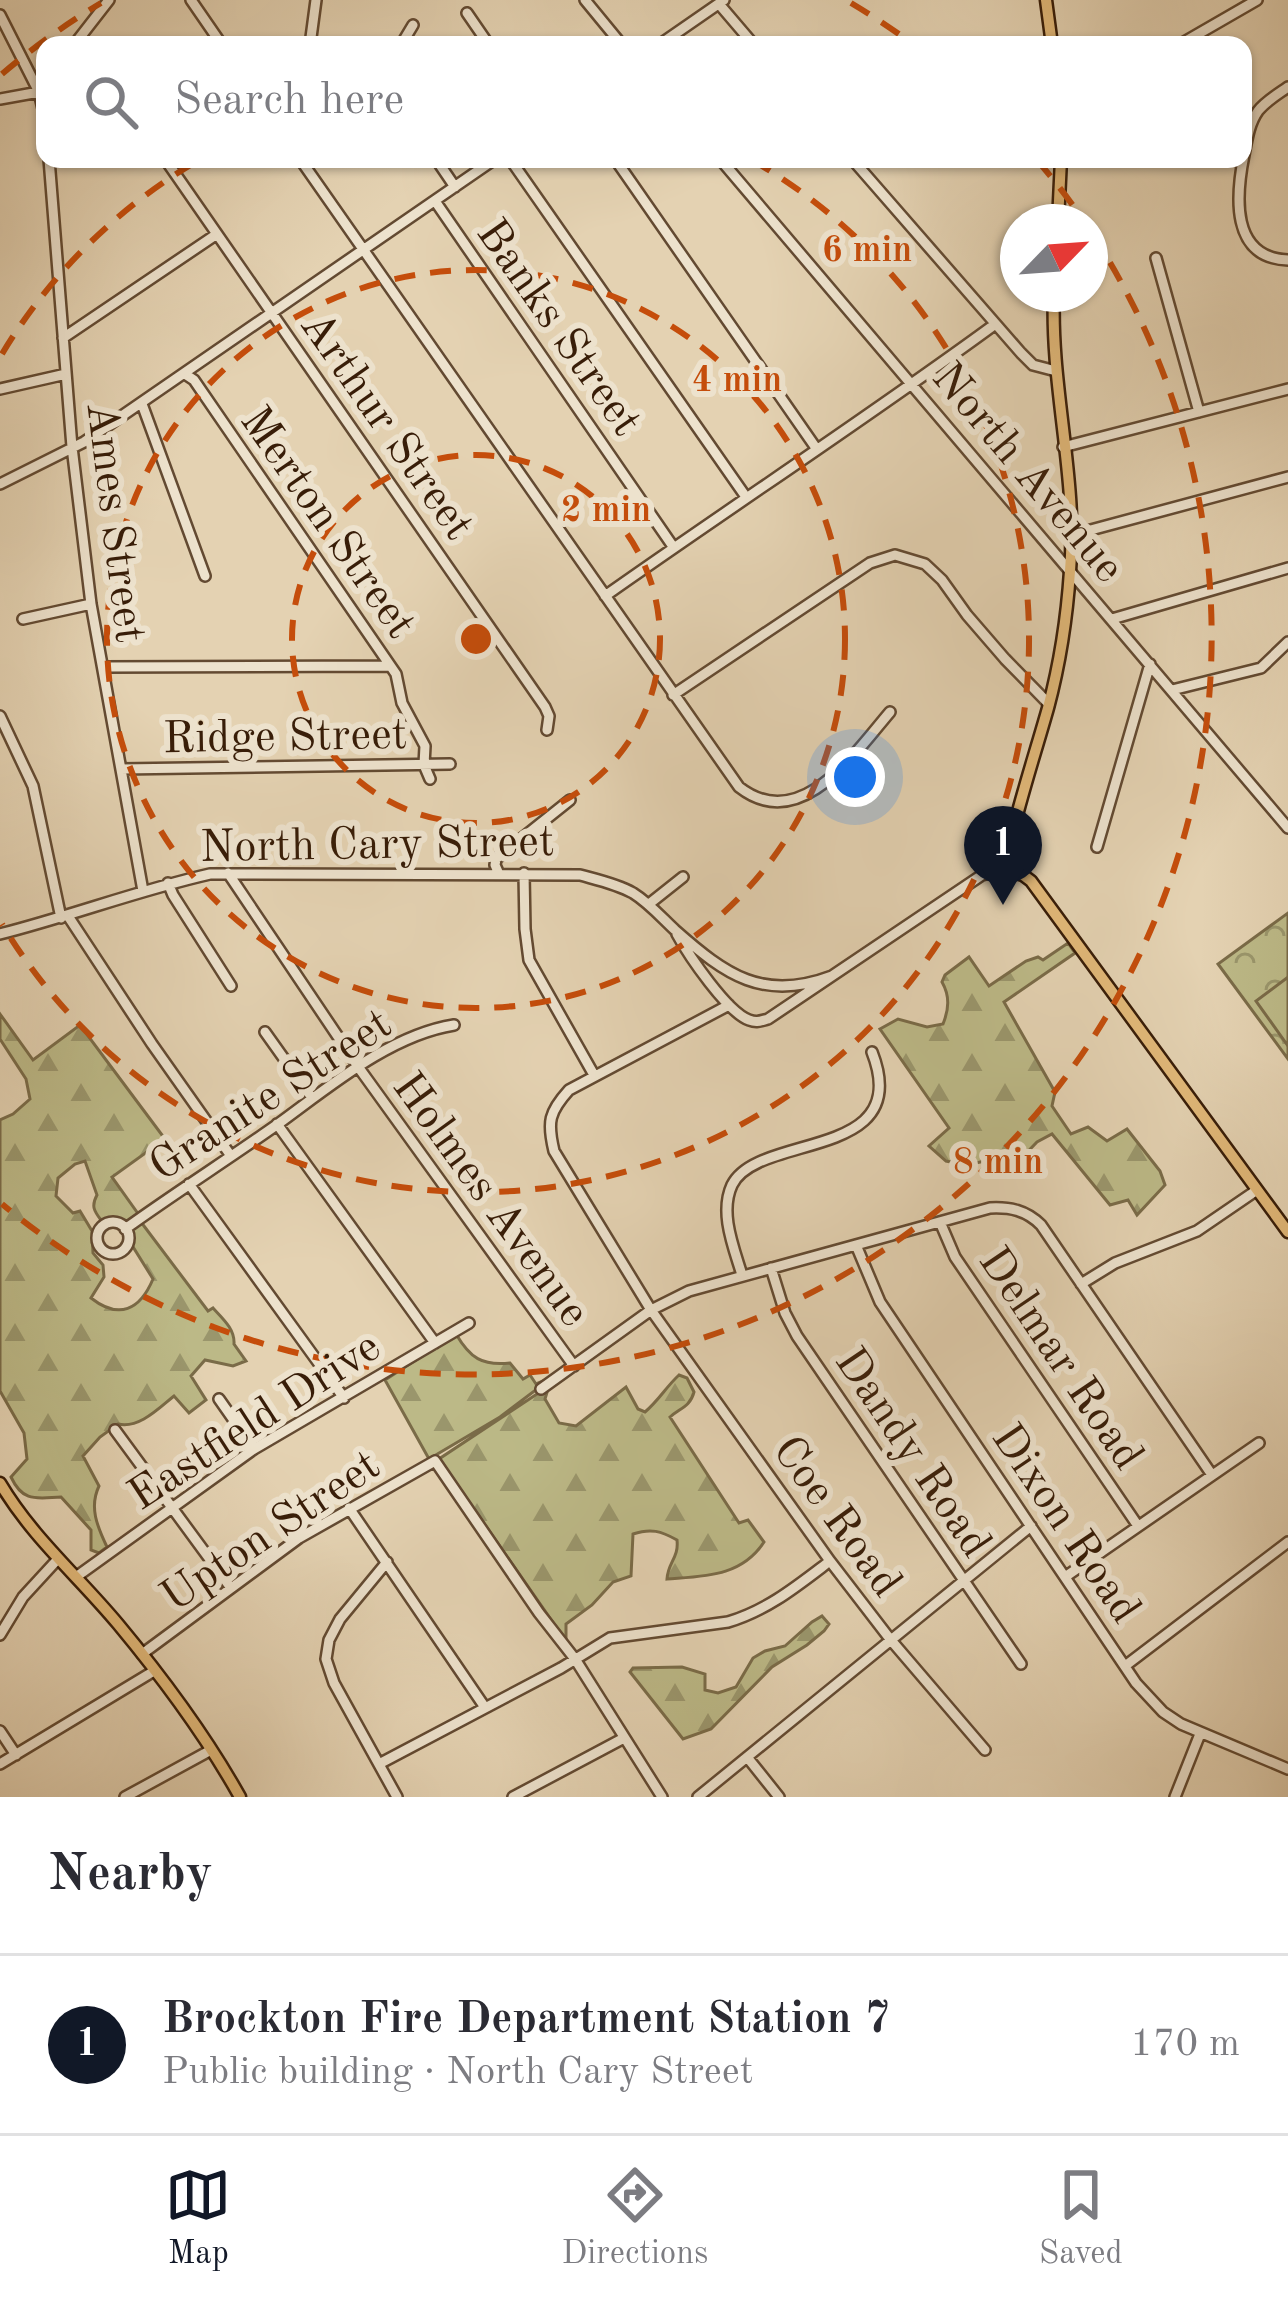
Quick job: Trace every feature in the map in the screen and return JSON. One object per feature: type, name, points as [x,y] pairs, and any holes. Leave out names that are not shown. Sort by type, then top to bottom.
[{"type":"main road","points":[[1046,0],[1051,36]]},
{"type":"main road","points":[[1059,204],[1061,168]]},
{"type":"main road","points":[[1053,312],[1072,535],[1070,570],[1063,643],[1004,868],[1031,881],[1288,1232]]},
{"type":"main road","points":[[0,1483],[33,1533],[142,1654],[240,1797]]},
{"type":"street","points":[[84,36],[109,0]]},
{"type":"street","points":[[191,0],[216,36]]},
{"type":"street","points":[[311,36],[316,0]]},
{"type":"street","points":[[585,0],[615,36]]},
{"type":"street","points":[[1195,36],[1257,0]]},
{"type":"street","points":[[671,36],[720,1],[747,36]]},
{"type":"street","points":[[467,13],[483,36]]},
{"type":"street","points":[[0,15],[36,78]]},
{"type":"street","points":[[406,36],[413,25]]},
{"type":"street","points":[[1252,122],[1262,106],[1288,87]]},
{"type":"street","points":[[0,99],[36,90]]},
{"type":"street","name":"Ames Street","points":[[50,168],[72,447],[91,604],[143,891]]},
{"type":"street","name":"Arthur Street","points":[[171,168],[544,707],[548,730]]},
{"type":"street","points":[[306,168],[739,788],[764,801],[790,799],[821,787],[890,712]]},
{"type":"street","points":[[442,168],[455,187]]},
{"type":"street","points":[[0,484],[85,442],[482,168]]},
{"type":"street","points":[[516,168],[746,497]]},
{"type":"street","points":[[621,168],[816,448]]},
{"type":"street","name":"North Avenue","points":[[728,168],[1284,815],[1288,827]]},
{"type":"street","points":[[860,168],[994,325],[1033,365],[1056,371]]},
{"type":"street","points":[[1241,168],[1237,209],[1243,230],[1252,244],[1276,260],[1288,260]]},
{"type":"street","name":"Banks Street","points":[[435,201],[674,548]]},
{"type":"street","points":[[63,338],[217,234]]},
{"type":"street","points":[[1156,258],[1198,412]]},
{"type":"street","points":[[604,596],[994,325]]},
{"type":"street","points":[[1,386],[66,374]]},
{"type":"street","name":"Merton Street","points":[[185,374],[194,380],[396,674],[402,703],[424,746],[430,779]]},
{"type":"street","points":[[1063,448],[1288,389]]},
{"type":"street","points":[[142,404],[205,576]]},
{"type":"street","points":[[1072,535],[1288,478]]},
{"type":"street","points":[[673,695],[870,563],[895,555],[916,559],[935,572],[987,640],[1049,704]]},
{"type":"street","points":[[1112,619],[1288,568]]},
{"type":"street","points":[[23,619],[91,604]]},
{"type":"street","points":[[1172,690],[1261,668],[1288,642]]},
{"type":"street","points":[[1097,847],[1150,664]]},
{"type":"street","points":[[103,667],[390,666]]},
{"type":"street","points":[[0,716],[33,786],[65,917],[231,1156]]},
{"type":"street","name":"Ridge Street","points":[[121,769],[450,764]]},
{"type":"street","points":[[499,874],[496,860],[570,800]]},
{"type":"street","name":"North Cary Street","points":[[675,930],[729,1005],[756,1022],[768,1019],[982,875],[1004,868]]},
{"type":"street","name":"Holmes Avenue","points":[[229,873],[359,1068],[574,1366]]},
{"type":"street","points":[[524,873],[529,960],[594,1075],[729,1005]]},
{"type":"street","name":"North Cary Street","points":[[4,933],[210,874],[580,875],[614,884],[649,904],[728,971],[750,982],[794,986],[832,976]]},
{"type":"street","points":[[649,904],[683,877]]},
{"type":"street","points":[[168,883],[231,986]]},
{"type":"street","points":[[0,922],[4,933]]},
{"type":"street","name":"Granite Street","points":[[125,1228],[400,1042],[454,1025]]},
{"type":"street","points":[[265,1031],[312,1098]]},
{"type":"street","points":[[742,1275],[727,1215],[734,1180],[765,1160],[826,1142],[864,1118],[878,1096],[880,1082],[872,1052]]},
{"type":"street","name":"Coe Road","points":[[594,1075],[569,1090],[550,1119],[554,1150],[565,1170],[651,1310],[830,1561],[986,1750]]},
{"type":"street","points":[[278,1124],[435,1342]]},
{"type":"street","points":[[189,1184],[344,1398]]},
{"type":"street","points":[[1081,1284],[1124,1259],[1197,1231],[1257,1190]]},
{"type":"street","points":[[541,1388],[651,1310],[689,1291],[990,1208],[1014,1209],[1041,1225],[1212,1475]]},
{"type":"street","name":"Delmar Road","points":[[940,1222],[961,1266],[1138,1526]]},
{"type":"street","name":"Dixon Road","points":[[856,1245],[880,1302],[1125,1666],[1163,1712],[1200,1734],[1288,1769]]},
{"type":"street","name":"Dandy Road","points":[[771,1268],[797,1336],[1021,1664]]},
{"type":"street","name":"Eastfield Drive","points":[[76,1577],[254,1449],[469,1322]]},
{"type":"street","points":[[219,1399],[254,1449]]},
{"type":"street","points":[[115,1430],[231,1588]]},
{"type":"street","points":[[1065,1577],[1258,1443]]},
{"type":"street","name":"Upton Street","points":[[142,1654],[298,1538],[435,1461],[574,1659]]},
{"type":"street","points":[[349,1508],[484,1706]]},
{"type":"street","points":[[698,1797],[1030,1526]]},
{"type":"street","points":[[1125,1666],[1288,1542]]},
{"type":"street","points":[[0,1635],[23,1597],[57,1560]]},
{"type":"street","points":[[379,1764],[596,1644],[623,1634],[744,1617],[778,1601],[830,1561]]},
{"type":"street","points":[[387,1562],[340,1619],[326,1659],[334,1683],[397,1797]]},
{"type":"street","points":[[574,1659],[662,1797]]},
{"type":"street","points":[[0,1764],[154,1671]]},
{"type":"street","points":[[0,1731],[16,1755]]},
{"type":"street","points":[[1174,1797],[1200,1734]]},
{"type":"street","points":[[513,1797],[625,1738]]},
{"type":"street","points":[[125,1797],[211,1750]]},
{"type":"street","points":[[747,1756],[779,1797]]},
{"type":"street","points":[[542,1782],[550,1797]]},
{"type":"green space","points":[[1288,913],[1288,1059],[1218,964]]},
{"type":"green space","points":[[1068,943],[1075,953],[1004,1002],[1055,1092],[1052,1106],[1071,1134],[1088,1127],[1107,1141],[1127,1129],[1160,1171],[1165,1185],[1137,1215],[1128,1200],[1110,1205],[1052,1134],[1016,1164],[946,1161],[929,1146],[949,1128],[880,1029],[898,1019],[927,1027],[943,1024],[948,1003],[942,982],[969,957],[989,986],[1026,961],[1043,960]]},
{"type":"green space","points":[[1288,977],[1288,1046],[1256,1001]]},
{"type":"green space","points":[[0,1014],[33,1060],[80,1025],[165,1139],[112,1177],[139,1215],[127,1222],[101,1220],[85,1161],[58,1178],[56,1196],[73,1213],[80,1211],[92,1231],[93,1253],[103,1265],[104,1277],[91,1298],[119,1310],[135,1304],[148,1290],[153,1279],[130,1242],[130,1232],[141,1222],[208,1311],[213,1308],[228,1324],[246,1361],[233,1366],[205,1360],[191,1376],[206,1400],[189,1413],[174,1396],[141,1421],[118,1424],[83,1456],[99,1486],[94,1509],[107,1547],[99,1553],[91,1550],[91,1530],[61,1497],[26,1495],[11,1477],[27,1459],[24,1433],[0,1391],[0,1120],[30,1099],[26,1079],[0,1039]]},
{"type":"green space","points":[[456,1334],[478,1359],[510,1363],[523,1379],[530,1375],[536,1384],[545,1383],[500,1417],[429,1459],[385,1380]]},
{"type":"green space","points":[[679,1375],[687,1378],[694,1392],[670,1417],[739,1523],[748,1520],[764,1542],[733,1568],[667,1579],[677,1540],[656,1531],[633,1534],[631,1576],[613,1582],[566,1624],[566,1641],[439,1459],[546,1388],[545,1399],[559,1423],[576,1426],[626,1387],[638,1409],[645,1412]]},
{"type":"green space","points":[[822,1616],[829,1624],[824,1631],[772,1667],[711,1729],[683,1739],[630,1672],[633,1668],[682,1667],[705,1674],[705,1690],[718,1693],[736,1687],[753,1658],[785,1646]]},
{"type":"place","name":"Brockton Fire Department Station 7","points":[[1003,905]]}]
